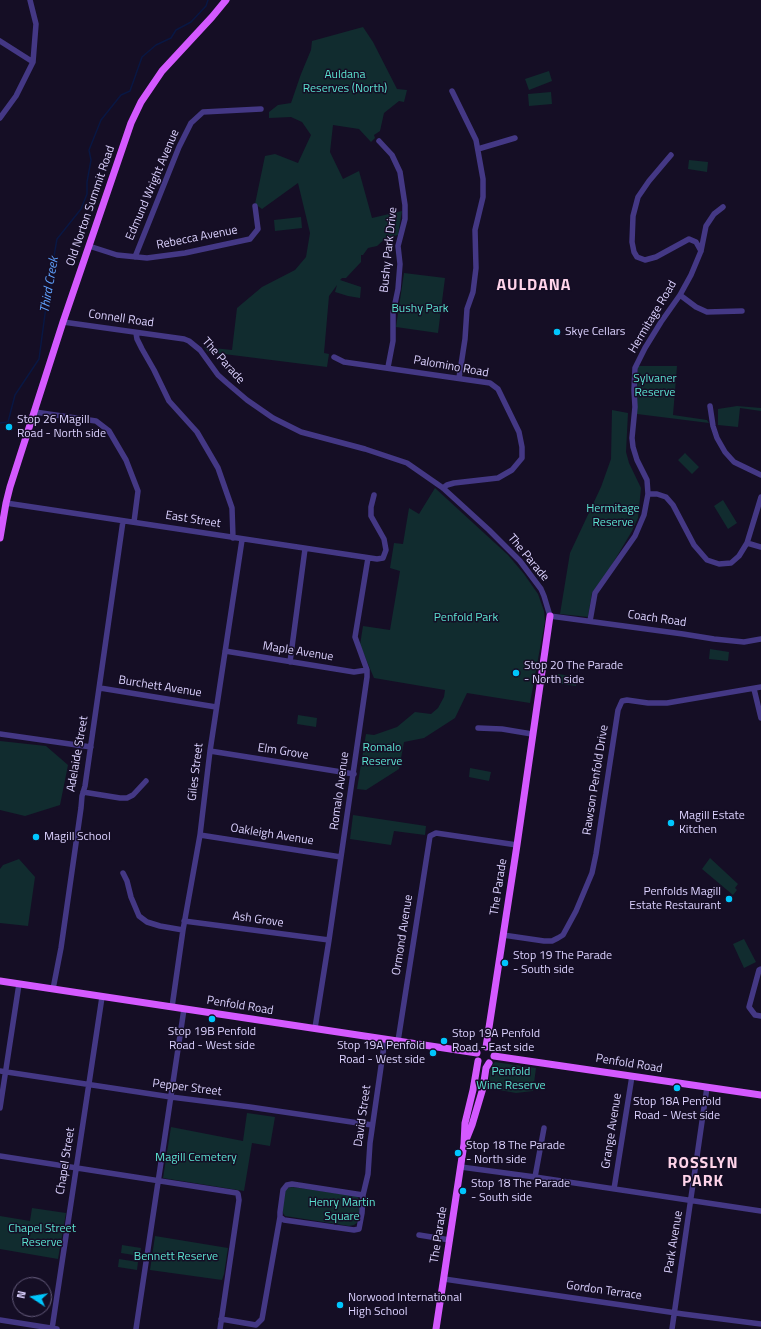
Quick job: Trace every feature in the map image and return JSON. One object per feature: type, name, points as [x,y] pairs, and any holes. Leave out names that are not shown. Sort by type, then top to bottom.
[{"type":"main road","name":"Old Norton Summit Road","points":[[0,538],[6,503],[63,322],[131,123],[141,102],[162,71],[226,0]]},
{"type":"main road","name":"The Parade","points":[[486,1047],[550,616]]},
{"type":"main road","name":"Penfold Road","points":[[0,981],[477,1053]]},
{"type":"main road","points":[[486,1047],[491,1049],[494,1056],[489,1063],[483,1063],[478,1061],[477,1053],[480,1048],[486,1047]]},
{"type":"main road","name":"Penfold Road","points":[[494,1056],[761,1095]]},
{"type":"main road","name":"The Parade","points":[[436,1329],[461,1167],[464,1144],[464,1123],[473,1090],[478,1061]]},
{"type":"main road","name":"The Parade","points":[[464,1144],[479,1103],[486,1068],[489,1063]]},
{"type":"street","points":[[0,118],[16,96],[33,62],[36,24],[30,0]]},
{"type":"street","points":[[0,41],[33,62]]},
{"type":"street","points":[[452,90],[476,140],[483,179],[483,197],[475,230],[476,268],[473,292],[467,309],[466,339],[460,378]]},
{"type":"street","name":"Edmund Wright Avenue","points":[[135,257],[179,147],[191,123],[203,112],[261,109]]},
{"type":"street","points":[[478,149],[515,138]]},
{"type":"street","name":"Bushy Park Drive","points":[[379,141],[392,155],[400,172],[405,205],[405,219],[398,246],[400,264],[398,289],[392,313],[393,341],[388,368]]},
{"type":"street","points":[[671,154],[638,197],[633,216],[632,242],[634,252],[637,257],[646,260],[656,257],[688,239],[696,242],[701,251]]},
{"type":"street","name":"Rebecca Avenue","points":[[89,246],[117,255],[147,258],[185,253],[250,239],[258,229],[255,206]]},
{"type":"street","name":"Hermitage Road","points":[[590,621],[595,593],[635,536],[644,515],[648,494],[647,480],[633,448],[632,438],[635,407],[635,368],[653,335],[680,295],[701,251],[706,226],[714,214],[723,207]]},
{"type":"street","points":[[680,295],[696,307],[707,312],[742,311]]},
{"type":"street","name":"Connell Road","points":[[63,322],[175,338]]},
{"type":"street","points":[[136,332],[139,344],[169,401],[197,432],[218,468],[232,508],[233,538]]},
{"type":"street","name":"The Parade","points":[[175,338],[184,339],[194,344],[227,384],[273,418],[301,432],[407,463],[443,488],[520,561],[541,588],[550,616]]},
{"type":"street","name":"Palomino Road","points":[[334,357],[344,362],[490,383],[498,389],[519,432],[522,447],[522,458],[512,470],[498,478],[454,483],[443,488]]},
{"type":"street","points":[[710,406],[715,432],[725,452],[734,462],[761,476]]},
{"type":"street","points":[[35,412],[96,421],[109,431],[126,460],[138,491],[134,522]]},
{"type":"street","points":[[648,494],[657,494],[666,497],[673,505],[694,545],[706,560],[719,564],[731,563],[740,556],[747,543],[761,497]]},
{"type":"street","name":"East Street","points":[[6,503],[242,540],[377,559],[383,558],[386,550],[384,539],[371,516],[371,507],[374,495]]},
{"type":"street","name":"Adelaide Street","points":[[53,989],[61,948],[81,801],[100,688],[123,521]]},
{"type":"street","name":"Giles Street","points":[[172,1007],[184,921],[200,835],[216,708],[242,540]]},
{"type":"street","points":[[747,543],[761,547]]},
{"type":"street","points":[[290,662],[305,549]]},
{"type":"street","name":"Romalo Avenue","points":[[315,1028],[342,857],[367,677],[367,670],[355,636],[368,558]]},
{"type":"street","name":"Coach Road","points":[[550,616],[683,634],[714,640],[744,642],[761,639]]},
{"type":"street","name":"Maple Avenue","points":[[225,651],[354,672],[367,670]]},
{"type":"street","name":"Rawson Penfold Drive","points":[[503,935],[544,941],[552,940],[563,935],[576,911],[592,873],[595,861],[617,714],[620,703],[627,700],[648,703],[667,702],[761,687]]},
{"type":"street","name":"Burchett Avenue","points":[[100,688],[216,708]]},
{"type":"street","points":[[754,689],[761,718]]},
{"type":"street","points":[[478,728],[502,729],[532,734]]},
{"type":"street","points":[[0,734],[91,747]]},
{"type":"street","name":"Elm Grove","points":[[210,751],[354,774]]},
{"type":"street","points":[[83,792],[127,798],[133,795],[146,781]]},
{"type":"street","name":"Ormond Avenue","points":[[398,1041],[430,838],[432,834],[436,833],[517,845]]},
{"type":"street","name":"Oakleigh Avenue","points":[[200,835],[342,857]]},
{"type":"street","points":[[123,873],[139,916],[147,922],[183,930]]},
{"type":"street","name":"Ash Grove","points":[[184,921],[329,940]]},
{"type":"street","points":[[761,969],[759,970],[749,1007],[755,1015],[761,1016]]},
{"type":"street","points":[[0,1108],[3,1072],[19,984]]},
{"type":"street","name":"Chapel Street","points":[[54,1329],[76,1168],[102,997]]},
{"type":"street","points":[[136,1329],[184,1009]]},
{"type":"street","name":"David Street","points":[[363,1195],[368,1174],[372,1125],[385,1039]]},
{"type":"street","name":"Pepper Street","points":[[3,1072],[372,1125]]},
{"type":"street","name":"Grange Avenue","points":[[614,1189],[632,1076]]},
{"type":"street","name":"Park Avenue","points":[[672,1329],[708,1087]]},
{"type":"street","points":[[535,1177],[544,1128]]},
{"type":"street","points":[[0,1156],[158,1180],[238,1194],[239,1200],[220,1329]]},
{"type":"street","points":[[461,1167],[761,1211]]},
{"type":"street","points":[[221,1319],[256,1325],[262,1319],[280,1217],[283,1190],[287,1185],[292,1184],[363,1195],[359,1229],[354,1230],[284,1220],[280,1217]]},
{"type":"street","points":[[419,1235],[450,1240]]},
{"type":"street","name":"Gordon Terrace","points":[[444,1280],[761,1324]]},
{"type":"street","points":[[0,1320],[54,1329]]},
{"type":"green space","name":"Auldana Reserves (North)","points":[[363,27],[373,42],[397,89],[407,90],[404,102],[399,101],[384,113],[380,131],[374,135],[375,138],[371,142],[359,129],[333,125],[330,152],[343,179],[359,171],[372,218],[402,211],[398,235],[386,238],[377,246],[368,248],[363,255],[361,255],[361,262],[346,278],[342,278],[340,280],[361,287],[360,298],[335,292],[337,285],[329,296],[324,353],[329,354],[327,367],[208,352],[204,347],[232,350],[237,308],[262,287],[295,270],[306,257],[310,233],[298,183],[262,209],[255,204],[265,156],[275,154],[298,163],[311,135],[302,122],[291,117],[269,118],[269,112],[278,105],[291,103],[311,50],[312,41]]},
{"type":"green space","points":[[549,71],[552,81],[529,90],[525,79]]},
{"type":"green space","points":[[551,92],[552,104],[529,106],[528,94]]},
{"type":"green space","points":[[689,160],[708,162],[707,172],[688,169]]},
{"type":"green space","points":[[301,217],[302,228],[275,231],[274,220]]},
{"type":"green space","name":"Bushy Park","points":[[404,273],[445,278],[438,333],[396,327]]},
{"type":"green space","name":"Sylvaner Reserve","points":[[638,366],[677,366],[673,415],[707,420],[709,423],[637,414],[636,397]]},
{"type":"green space","points":[[737,406],[761,408],[761,411],[740,408],[738,427],[718,425],[718,409]]},
{"type":"green space","name":"Hermitage Reserve","points":[[612,410],[628,413],[626,452],[629,463],[641,488],[638,518],[610,568],[592,593],[588,617],[560,614],[570,553],[601,487],[611,459]]},
{"type":"green space","points":[[685,453],[699,467],[692,474],[678,460]]},
{"type":"green space","name":"Penfold Park","points":[[435,488],[508,555],[538,594],[544,611],[545,621],[530,703],[467,693],[455,718],[424,738],[404,742],[399,769],[366,790],[357,789],[366,734],[374,735],[397,727],[415,712],[431,714],[438,708],[444,697],[445,690],[374,678],[360,645],[363,626],[390,630],[400,571],[390,568],[394,543],[403,544],[409,508],[419,514]]},
{"type":"green space","points":[[723,500],[737,523],[728,529],[714,506]]},
{"type":"green space","points":[[710,649],[729,652],[728,661],[709,659]]},
{"type":"green space","points":[[558,674],[577,677],[576,686],[556,683]]},
{"type":"green space","points":[[298,715],[317,718],[316,727],[297,724]]},
{"type":"green space","points":[[0,741],[46,746],[68,765],[60,805],[25,816],[0,810]]},
{"type":"green space","points":[[470,768],[491,772],[489,781],[469,777]]},
{"type":"green space","points":[[353,815],[426,826],[425,835],[394,831],[391,845],[350,839]]},
{"type":"green space","points":[[710,858],[738,884],[735,888],[737,890],[733,895],[702,869]]},
{"type":"green space","points":[[19,859],[35,877],[28,926],[0,923],[0,869],[3,865]]},
{"type":"green space","points":[[744,939],[756,962],[744,968],[733,944]]},
{"type":"green space","name":"Penfold Wine Reserve","points":[[495,1062],[536,1068],[533,1091],[516,1093],[488,1088],[491,1066]]},
{"type":"green space","name":"Magill Cemetery","points":[[247,1113],[275,1117],[270,1146],[252,1143],[244,1191],[163,1178],[171,1127],[243,1141]]},
{"type":"green space","name":"Henry Martin Square","points":[[292,1187],[357,1196],[361,1203],[358,1222],[349,1226],[285,1216],[282,1209],[285,1191]]},
{"type":"green space","name":"Chapel Street Reserve","points":[[32,1208],[66,1213],[58,1259],[0,1249],[0,1216],[30,1221]]},
{"type":"green space","name":"Bennett Reserve","points":[[155,1236],[228,1248],[222,1280],[150,1270]]},
{"type":"green space","points":[[122,1245],[141,1248],[140,1256],[121,1253]]},
{"type":"green space","points":[[119,1259],[138,1262],[137,1270],[118,1267]]},
{"type":"waterway","name":"Third Creek","points":[[0,423],[8,422],[15,395],[39,359],[47,299],[55,273],[54,256],[57,239],[81,209],[87,194],[87,182],[91,160],[89,150],[101,120],[121,95],[130,91],[142,57],[156,45],[171,38],[176,30],[191,22],[206,6],[208,0]]},
{"type":"place","name":"Skye Cellars","points":[[557,332]]},
{"type":"place","name":"Stop 26 Magill Road - North side","points":[[9,427]]},
{"type":"place","name":"Stop 20 The Parade - North side","points":[[516,673]]},
{"type":"place","name":"Magill Estate Kitchen","points":[[671,823]]},
{"type":"place","name":"Magill School","points":[[36,837]]},
{"type":"place","name":"Penfolds Magill Estate Restaurant","points":[[729,899]]},
{"type":"place","name":"Stop 19 The Parade - South side","points":[[505,963]]},
{"type":"place","name":"Stop 19B Penfold Road - West side","points":[[212,1019]]},
{"type":"place","name":"Stop 19A Penfold Road - East side","points":[[444,1041]]},
{"type":"place","name":"Stop 19A Penfold Road - West side","points":[[433,1053]]},
{"type":"place","name":"Stop 18A Penfold Road - West side","points":[[677,1088]]},
{"type":"place","name":"Stop 18 The Parade - North side","points":[[458,1153]]},
{"type":"place","name":"Stop 18 The Parade - South side","points":[[463,1191]]},
{"type":"place","name":"Norwood International High School","points":[[340,1305]]},
{"type":"district","name":"AULDANA","points":[[534,286]]},
{"type":"district","name":"ROSSLYN PARK","points":[[703,1173]]},
{"type":"park label","name":"Romalo Reserve","points":[[382,755]]}]
